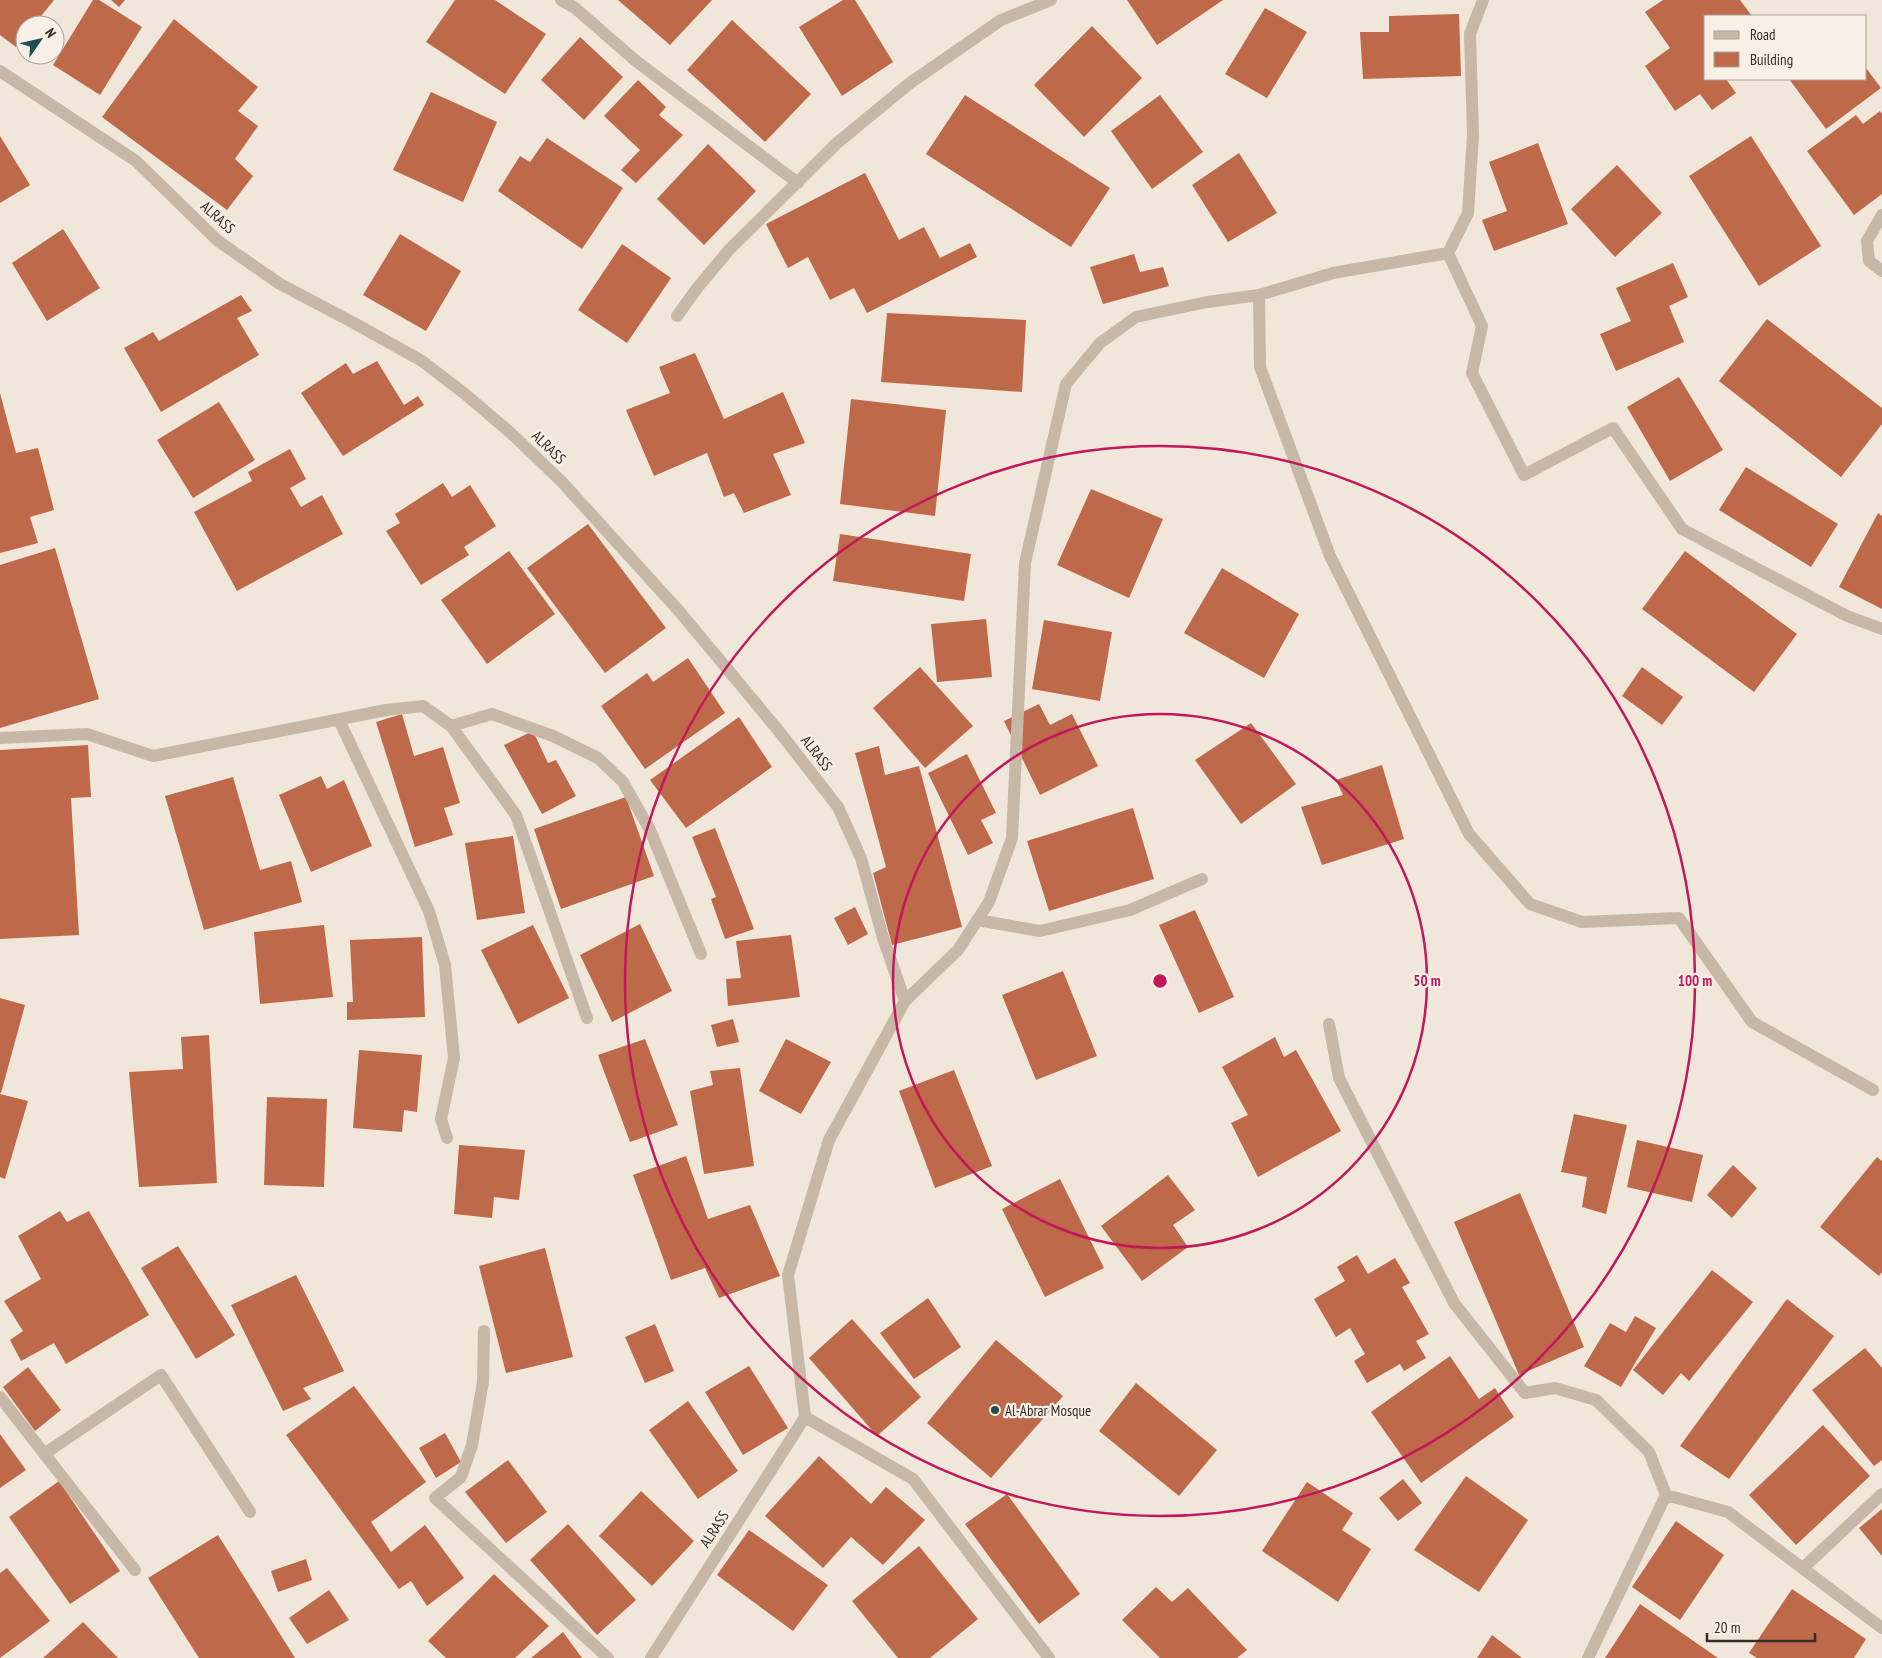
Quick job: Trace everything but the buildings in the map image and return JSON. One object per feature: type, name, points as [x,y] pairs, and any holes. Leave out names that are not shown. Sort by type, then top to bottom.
[{"type":"street","points":[[561,0],[575,8],[636,61],[798,183]]},
{"type":"street","points":[[677,316],[729,250],[838,143],[910,82],[1002,20],[1051,0]]},
{"type":"street","points":[[1448,253],[1468,213],[1473,135],[1470,34],[1483,0]]},
{"type":"street","name":"ALRASS","points":[[0,71],[136,161],[218,241],[280,284],[422,362],[513,435],[562,482],[679,611],[778,730],[838,806],[861,858],[883,938],[905,1001]]},
{"type":"street","points":[[1882,216],[1867,240],[1869,261],[1882,271]]},
{"type":"street","points":[[1049,1658],[913,1479],[805,1418],[788,1276],[829,1140],[905,1001],[958,950],[989,902],[1012,838],[1025,563],[1066,384],[1100,343],[1136,317],[1207,302],[1259,295],[1333,273],[1448,253]]},
{"type":"street","points":[[1448,253],[1482,326],[1472,373],[1524,475],[1613,428],[1682,528],[1846,616],[1882,629]]},
{"type":"street","points":[[1259,295],[1260,367],[1330,556],[1469,834],[1530,904],[1582,922],[1679,918],[1752,1022],[1873,1090]]},
{"type":"street","points":[[0,738],[87,734],[153,756],[386,710],[423,706],[451,726],[516,815],[588,1018]]},
{"type":"street","points":[[451,726],[492,714],[553,736],[598,758],[623,782],[650,830],[701,954]]},
{"type":"street","points":[[338,720],[429,911],[445,965],[454,1058],[441,1119],[447,1138]]},
{"type":"street","points":[[977,920],[1040,931],[1130,910],[1202,879]]},
{"type":"street","points":[[1329,1024],[1339,1078],[1454,1303],[1525,1393],[1554,1388],[1596,1400],[1649,1452],[1666,1495],[1588,1658]]},
{"type":"street","points":[[484,1331],[483,1382],[472,1445],[461,1477],[435,1498],[608,1658]]},
{"type":"street","points":[[44,1454],[161,1375],[250,1512]]},
{"type":"street","points":[[0,1397],[135,1570]]},
{"type":"street","name":"ALRASS","points":[[651,1658],[805,1418]]},
{"type":"street","points":[[1803,1568],[1882,1494]]},
{"type":"street","points":[[1666,1495],[1728,1512],[1882,1628]]},
{"type":"place","name":"Al-Abrar Mosque","points":[[995,1410]]}]
